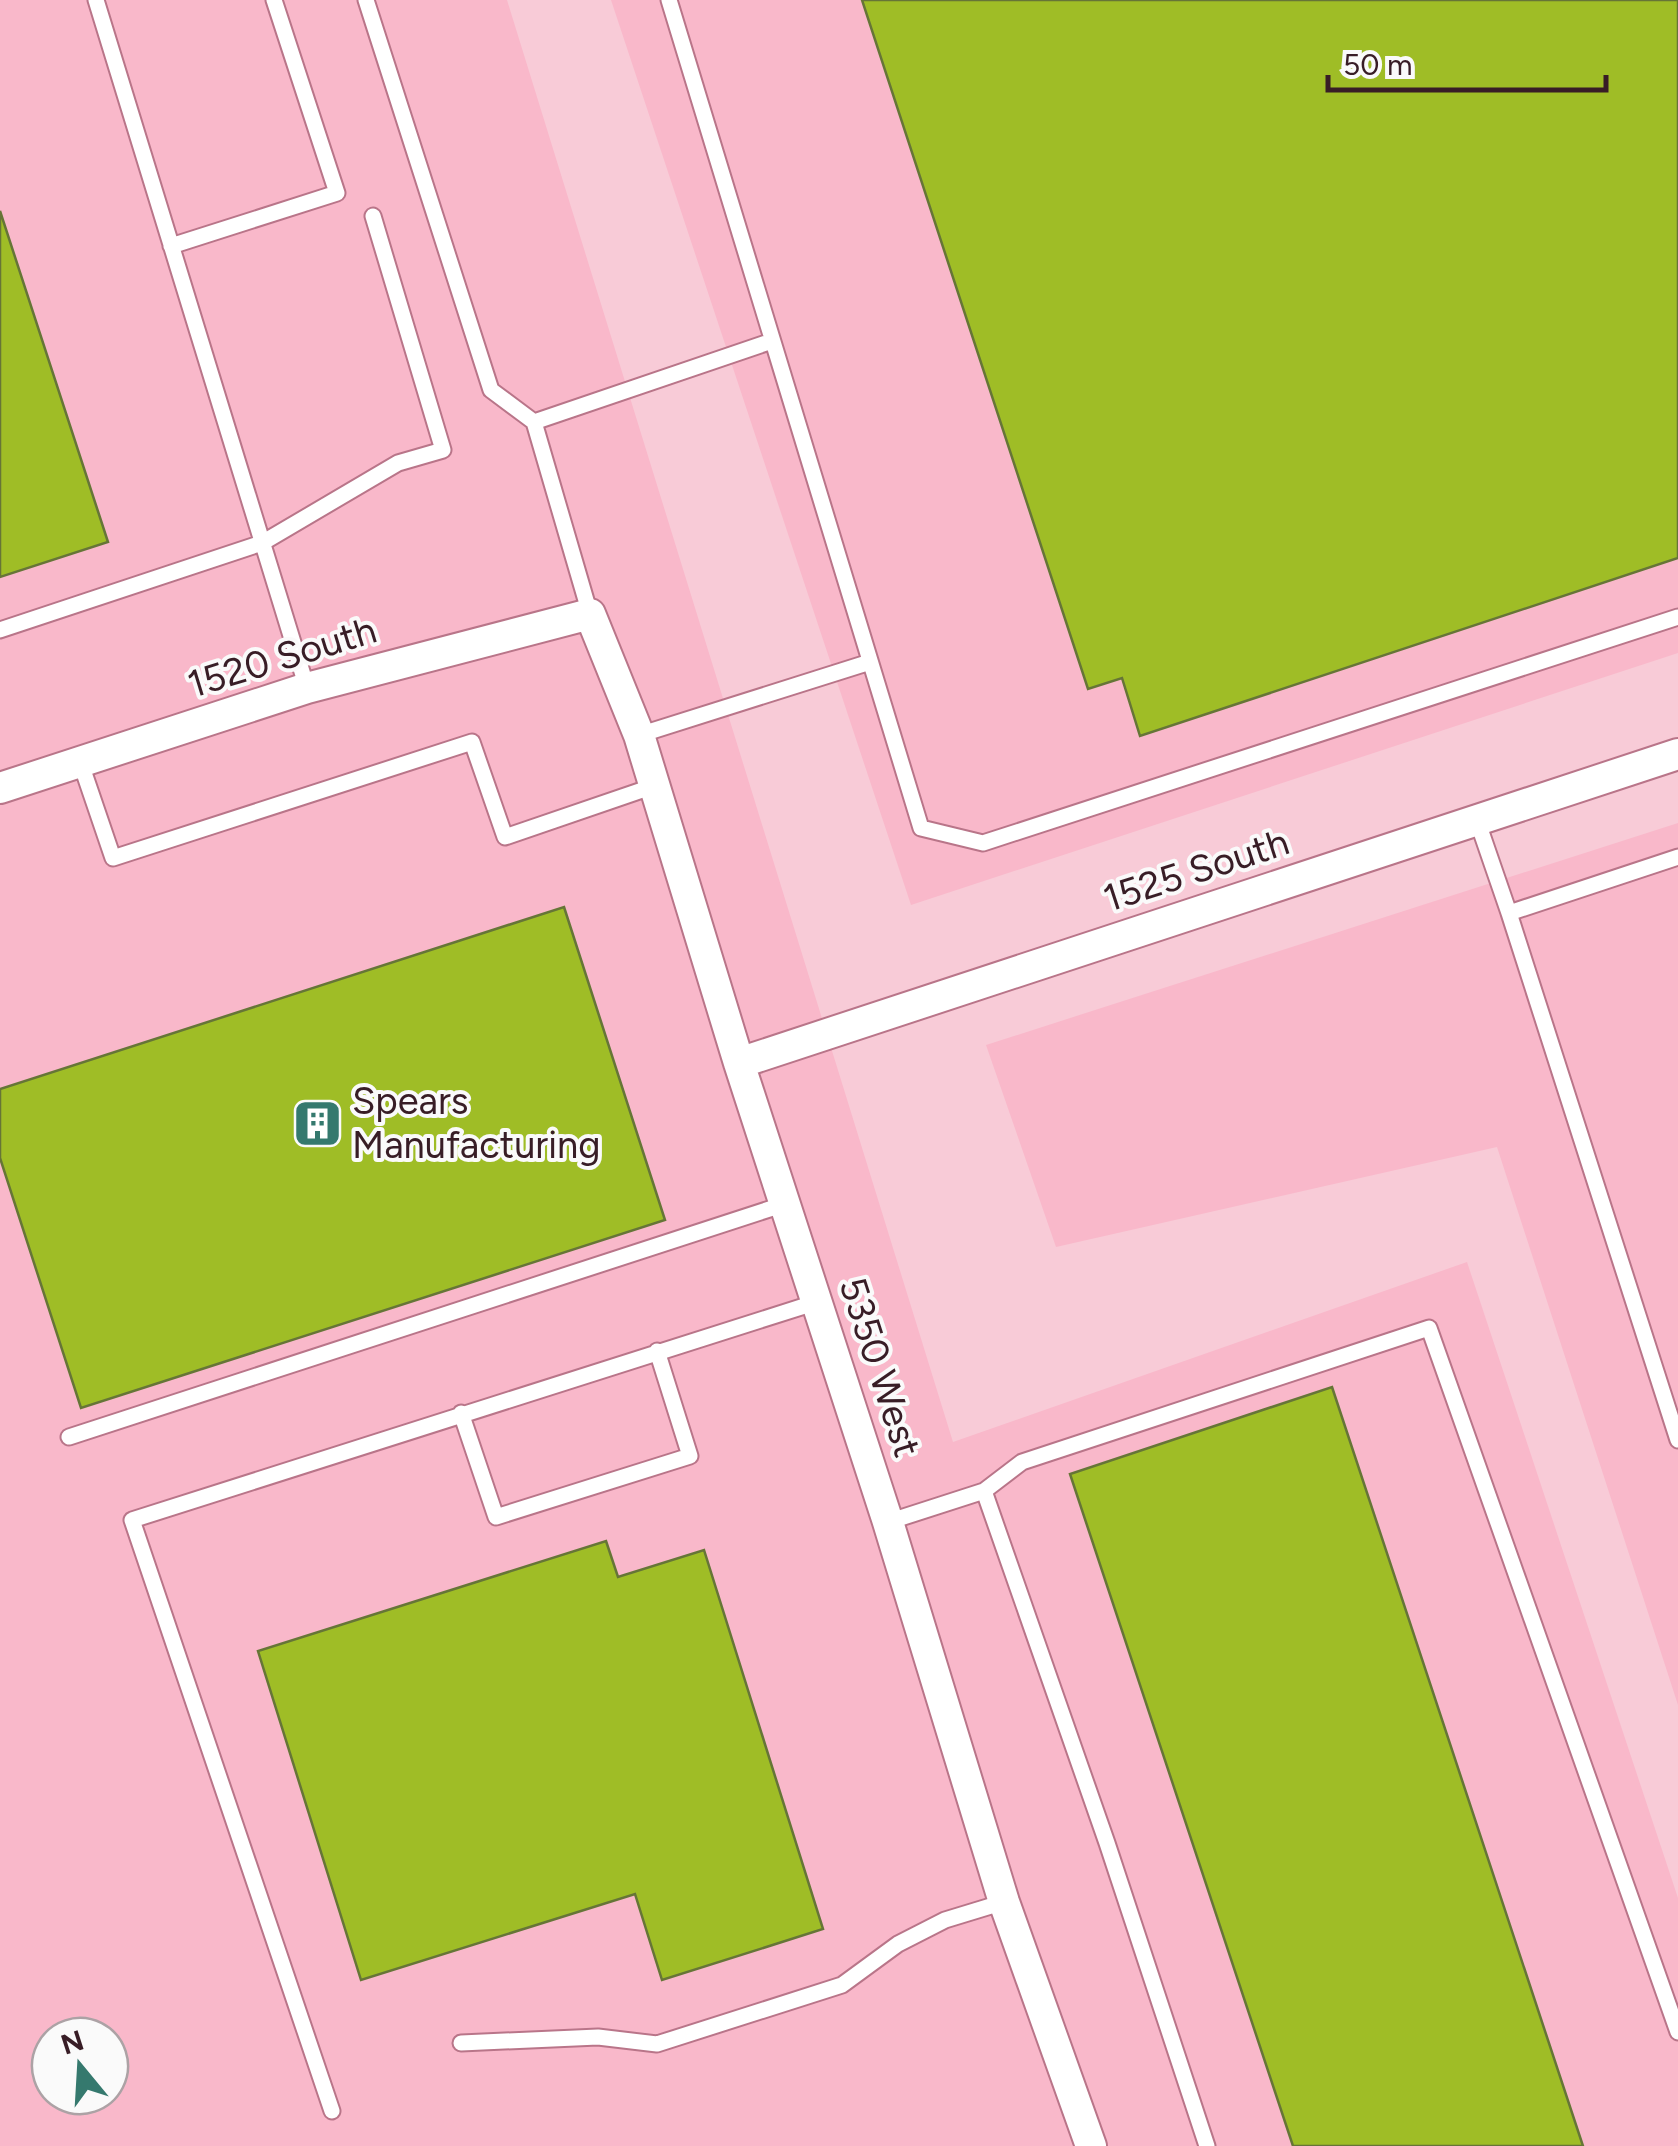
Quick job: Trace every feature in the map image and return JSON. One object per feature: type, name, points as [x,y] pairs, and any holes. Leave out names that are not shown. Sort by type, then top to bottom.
[{"type":"street","name":"1520 South","points":[[0,788],[307,688],[590,614]]},
{"type":"street","name":"5350 West","points":[[590,614],[639,735],[1004,1902],[1092,2146]]},
{"type":"street","name":"1525 South","points":[[739,1063],[1678,754]]},
{"type":"lane","points":[[96,0],[307,688]]},
{"type":"lane","points":[[171,246],[337,193],[274,0]]},
{"type":"lane","points":[[366,0],[490,390],[534,422],[590,614]]},
{"type":"lane","points":[[669,0],[920,828],[983,842],[1678,617]]},
{"type":"lane","points":[[0,630],[262,543],[398,463],[444,450],[372,216]]},
{"type":"lane","points":[[534,422],[772,341]]},
{"type":"lane","points":[[639,735],[870,662]]},
{"type":"lane","points":[[80,762],[113,858],[472,742],[505,838],[654,786]]},
{"type":"lane","points":[[1477,820],[1678,1440]]},
{"type":"lane","points":[[1508,913],[1678,857]]},
{"type":"lane","points":[[69,1437],[785,1204]]},
{"type":"lane","points":[[332,2112],[132,1520],[816,1302]]},
{"type":"lane","points":[[888,1522],[984,1492],[1022,1462],[1430,1328],[1678,2032]]},
{"type":"lane","points":[[461,1413],[496,1517],[690,1456],[658,1352]]},
{"type":"lane","points":[[984,1492],[1207,2146]]},
{"type":"lane","points":[[461,2043],[598,2037],[657,2044],[842,1986],[898,1944],[945,1920],[1004,1902]]},
{"type":"shaded area","points":[[0,0],[507,0],[953,1442],[1467,1262],[1678,1898],[1678,2146],[0,2146]]},
{"type":"shaded area","points":[[611,0],[1678,0],[1678,653],[911,905]]},
{"type":"shaded area","points":[[1678,823],[1678,1705],[1497,1147],[1056,1247],[986,1045]]},
{"type":"building","points":[[862,0],[1678,0],[1678,558],[1140,736],[1122,678],[1088,689]]},
{"type":"building","points":[[0,211],[108,542],[0,577]]},
{"type":"building","name":"Spears Manufacturing","points":[[564,907],[665,1220],[81,1408],[0,1158],[0,1089]]},
{"type":"building","points":[[1332,1387],[1583,2146],[1293,2146],[1070,1474]]},
{"type":"building","points":[[606,1541],[618,1577],[704,1550],[823,1929],[662,1980],[635,1894],[361,1980],[258,1651]]},
{"type":"place","name":"Spears Manufacturing","points":[[317,1123]]}]
